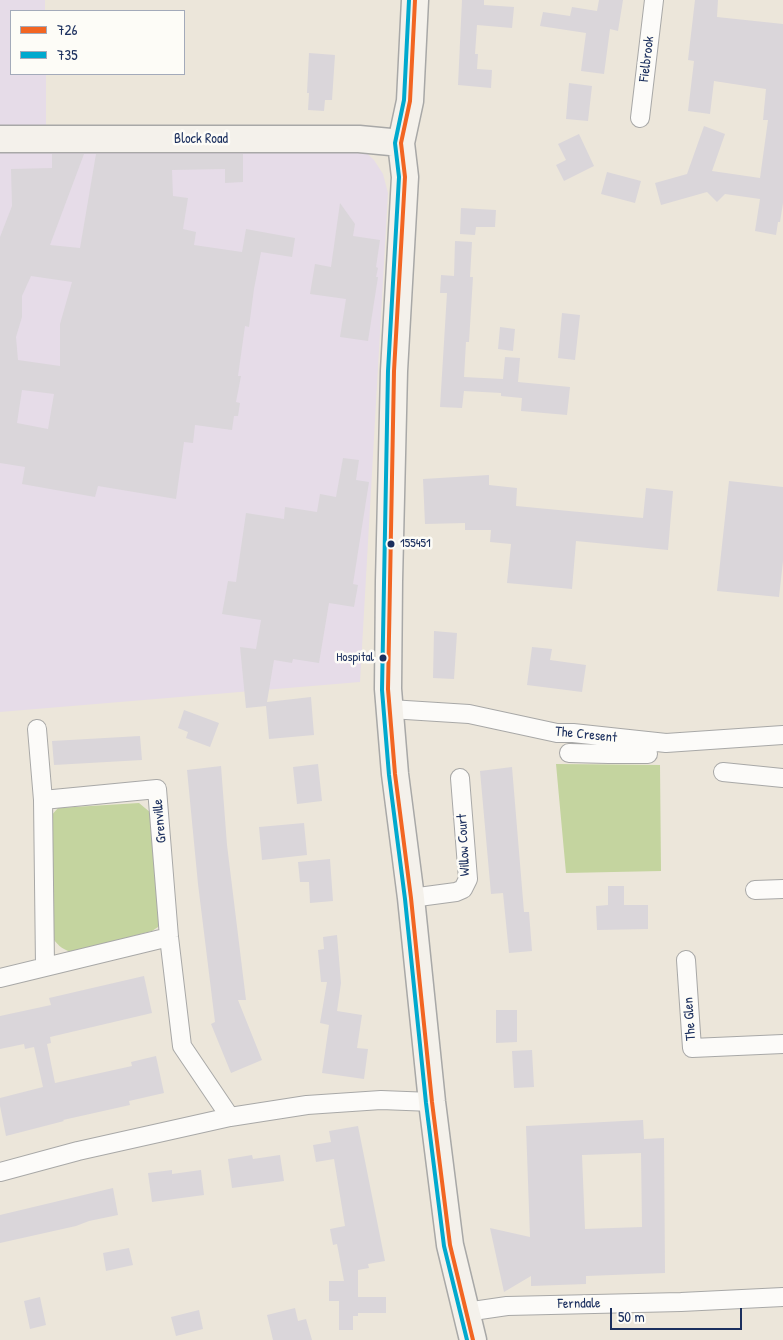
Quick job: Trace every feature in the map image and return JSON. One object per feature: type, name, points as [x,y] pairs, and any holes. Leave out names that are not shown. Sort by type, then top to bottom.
[{"type":"main road","points":[[415,0],[410,101],[401,143],[405,177],[394,371],[388,581],[388,689],[395,774],[411,898],[432,1102],[450,1245],[473,1340]]},
{"type":"main road","name":"Block Road","points":[[0,139],[359,139],[401,143]]},
{"type":"street","name":"Fielbrook","points":[[640,118],[654,0]]},
{"type":"street","name":"The Cresent","points":[[390,709],[469,714],[557,733],[573,733],[610,746],[783,735]]},
{"type":"street","points":[[37,729],[43,800],[45,966]]},
{"type":"street","points":[[570,753],[610,746],[648,754]]},
{"type":"street","points":[[723,772],[783,778]]},
{"type":"street","name":"Willow Court","points":[[411,898],[456,892],[463,889],[468,879],[460,778]]},
{"type":"street","name":"Grenville","points":[[43,800],[157,789],[169,937],[182,1046],[230,1117]]},
{"type":"street","points":[[755,890],[783,890]]},
{"type":"street","points":[[0,978],[169,937]]},
{"type":"street","name":"The Glen","points":[[686,960],[692,1048],[783,1044]]},
{"type":"street","points":[[0,1172],[78,1151],[230,1117],[307,1105],[381,1100],[432,1102]]},
{"type":"street","name":"Ferndale","points":[[466,1312],[507,1306],[783,1298]]},
{"type":"shaded area","points":[[0,0],[45,0],[45,10],[10,10],[10,75],[46,75],[46,148],[360,147],[374,160],[383,174],[388,193],[360,682],[0,712]]},
{"type":"green space","points":[[556,764],[660,765],[661,871],[566,873]]},
{"type":"green space","points":[[139,803],[151,813],[161,920],[158,927],[152,931],[71,952],[64,949],[51,936],[50,817],[58,808]]},
{"type":"building","points":[[462,0],[484,0],[484,5],[514,7],[512,28],[477,25],[475,54],[478,54],[477,69],[492,70],[491,88],[458,85]]},
{"type":"building","points":[[599,0],[623,0],[618,31],[610,29],[604,74],[581,71],[586,33],[540,26],[543,12],[570,16],[572,7],[597,11]]},
{"type":"building","points":[[695,0],[718,0],[717,17],[783,24],[783,203],[776,235],[755,231],[760,199],[725,194],[717,202],[707,192],[661,205],[655,183],[687,174],[704,126],[725,134],[712,171],[760,178],[768,120],[763,120],[766,89],[714,81],[710,114],[688,111],[694,61],[688,60]]},
{"type":"building","points":[[309,53],[335,55],[332,100],[325,100],[324,111],[308,110]]},
{"type":"building","points":[[569,83],[592,86],[588,121],[566,119]]},
{"type":"building","points":[[579,134],[594,166],[564,181],[556,165],[566,160],[558,144]]},
{"type":"building","points":[[52,154],[84,154],[50,245],[80,248],[96,154],[243,154],[243,182],[225,183],[225,169],[172,170],[173,196],[188,198],[183,229],[196,232],[194,245],[242,252],[246,229],[295,238],[292,257],[261,252],[249,327],[245,326],[238,376],[241,376],[236,402],[240,403],[238,416],[234,416],[232,430],[195,425],[193,443],[184,442],[176,499],[98,486],[95,497],[22,484],[25,467],[0,463],[0,237],[12,206],[11,169],[52,168]],"holes":[[[31,276],[72,282],[60,324],[60,366],[18,360],[16,337],[22,317],[22,296]],[[22,390],[54,394],[48,429],[17,423]]]},
{"type":"building","points":[[607,172],[641,181],[635,203],[601,194]]},
{"type":"building","points":[[340,203],[355,224],[353,236],[380,240],[376,267],[378,268],[376,277],[378,277],[368,341],[340,337],[346,299],[310,294],[315,264],[331,267]]},
{"type":"building","points":[[461,208],[496,210],[495,227],[476,227],[475,235],[460,234]]},
{"type":"building","points":[[455,241],[472,242],[470,277],[473,277],[469,342],[466,342],[464,377],[503,379],[505,357],[520,358],[518,382],[570,387],[567,415],[521,411],[522,398],[501,396],[501,393],[464,391],[462,408],[440,407],[447,293],[440,293],[441,275],[454,276]]},
{"type":"building","points":[[562,313],[580,315],[575,360],[558,358]]},
{"type":"building","points":[[500,327],[515,329],[513,351],[498,349]]},
{"type":"building","points":[[343,458],[359,460],[356,480],[369,482],[353,584],[358,585],[354,607],[329,603],[319,663],[293,659],[292,663],[274,660],[267,702],[311,697],[314,735],[269,739],[266,706],[246,708],[240,647],[256,649],[261,620],[222,614],[228,581],[236,582],[246,513],[284,519],[285,507],[317,512],[320,494],[336,497]]},
{"type":"building","points":[[489,475],[489,485],[517,488],[516,506],[643,518],[646,488],[673,491],[668,550],[576,541],[572,589],[507,583],[511,544],[490,542],[491,530],[465,530],[465,523],[425,524],[423,479]]},
{"type":"building","points":[[729,481],[783,487],[783,561],[779,597],[717,591]]},
{"type":"building","points":[[434,631],[457,633],[454,679],[433,678]]},
{"type":"building","points":[[532,647],[552,649],[550,660],[586,665],[582,692],[527,685]]},
{"type":"building","points":[[184,710],[219,723],[210,747],[186,738],[188,732],[178,728]]},
{"type":"building","points":[[140,736],[142,760],[54,765],[52,741]]},
{"type":"building","points":[[318,764],[322,801],[297,804],[293,767]]},
{"type":"building","points":[[221,766],[227,845],[246,1000],[238,1000],[262,1060],[231,1073],[211,1024],[215,1022],[198,884],[187,770]]},
{"type":"building","points":[[512,767],[524,912],[529,912],[532,951],[509,953],[503,893],[491,894],[480,771]]},
{"type":"building","points":[[304,823],[307,855],[262,860],[259,827]]},
{"type":"building","points":[[330,859],[333,901],[310,903],[309,882],[300,882],[298,862]]},
{"type":"building","points":[[608,886],[624,886],[624,905],[648,905],[648,929],[597,930],[596,906],[608,905]]},
{"type":"building","points":[[337,935],[341,983],[337,1011],[362,1015],[357,1048],[368,1049],[364,1079],[322,1073],[329,1025],[320,1023],[327,982],[321,982],[318,950],[324,949],[323,937]]},
{"type":"building","points":[[144,976],[152,1013],[50,1037],[51,1043],[47,1044],[55,1083],[132,1066],[131,1062],[156,1056],[164,1093],[129,1101],[130,1105],[63,1120],[6,1136],[0,1098],[43,1087],[34,1047],[25,1049],[24,1044],[0,1049],[0,1016],[51,1005],[49,998]]},
{"type":"building","points":[[496,1010],[517,1010],[517,1042],[496,1043]]},
{"type":"building","points":[[532,1050],[534,1087],[514,1088],[512,1051]]},
{"type":"building","points":[[643,1120],[644,1139],[664,1138],[665,1273],[586,1276],[586,1284],[531,1286],[531,1276],[504,1292],[490,1228],[530,1237],[526,1126]],"holes":[[[641,1153],[642,1227],[585,1229],[582,1155]]]},
{"type":"building","points":[[358,1126],[385,1261],[368,1264],[369,1268],[358,1270],[358,1297],[386,1297],[386,1313],[358,1313],[358,1316],[353,1316],[353,1330],[339,1330],[339,1301],[329,1301],[329,1281],[344,1281],[337,1244],[333,1245],[330,1229],[345,1226],[334,1159],[316,1162],[313,1145],[331,1142],[329,1131]]},
{"type":"building","points":[[252,1155],[253,1159],[280,1155],[284,1181],[232,1188],[228,1159]]},
{"type":"building","points":[[172,1170],[172,1174],[201,1170],[204,1195],[152,1202],[148,1173]]},
{"type":"building","points":[[113,1188],[118,1215],[0,1243],[0,1215]]},
{"type":"building","points":[[129,1248],[133,1265],[106,1271],[103,1253]]},
{"type":"building","points":[[40,1297],[46,1325],[30,1329],[24,1301]]},
{"type":"building","points":[[295,1308],[298,1321],[306,1319],[312,1340],[273,1340],[267,1315]]},
{"type":"building","points":[[199,1310],[203,1329],[176,1336],[171,1317]]},
{"type":"transit line","name":"735","points":[[409,0],[404,100],[395,143],[399,177],[388,371],[382,690],[389,775],[405,899],[426,1103],[444,1246],[467,1340]]},
{"type":"transit line","name":"726","points":[[415,0],[410,101],[401,143],[405,177],[394,371],[388,689],[395,774],[411,898],[432,1102],[450,1245],[473,1340]]},
{"type":"place","name":"155451","points":[[391,544]]},
{"type":"place","name":"Hospital","points":[[383,658]]}]
